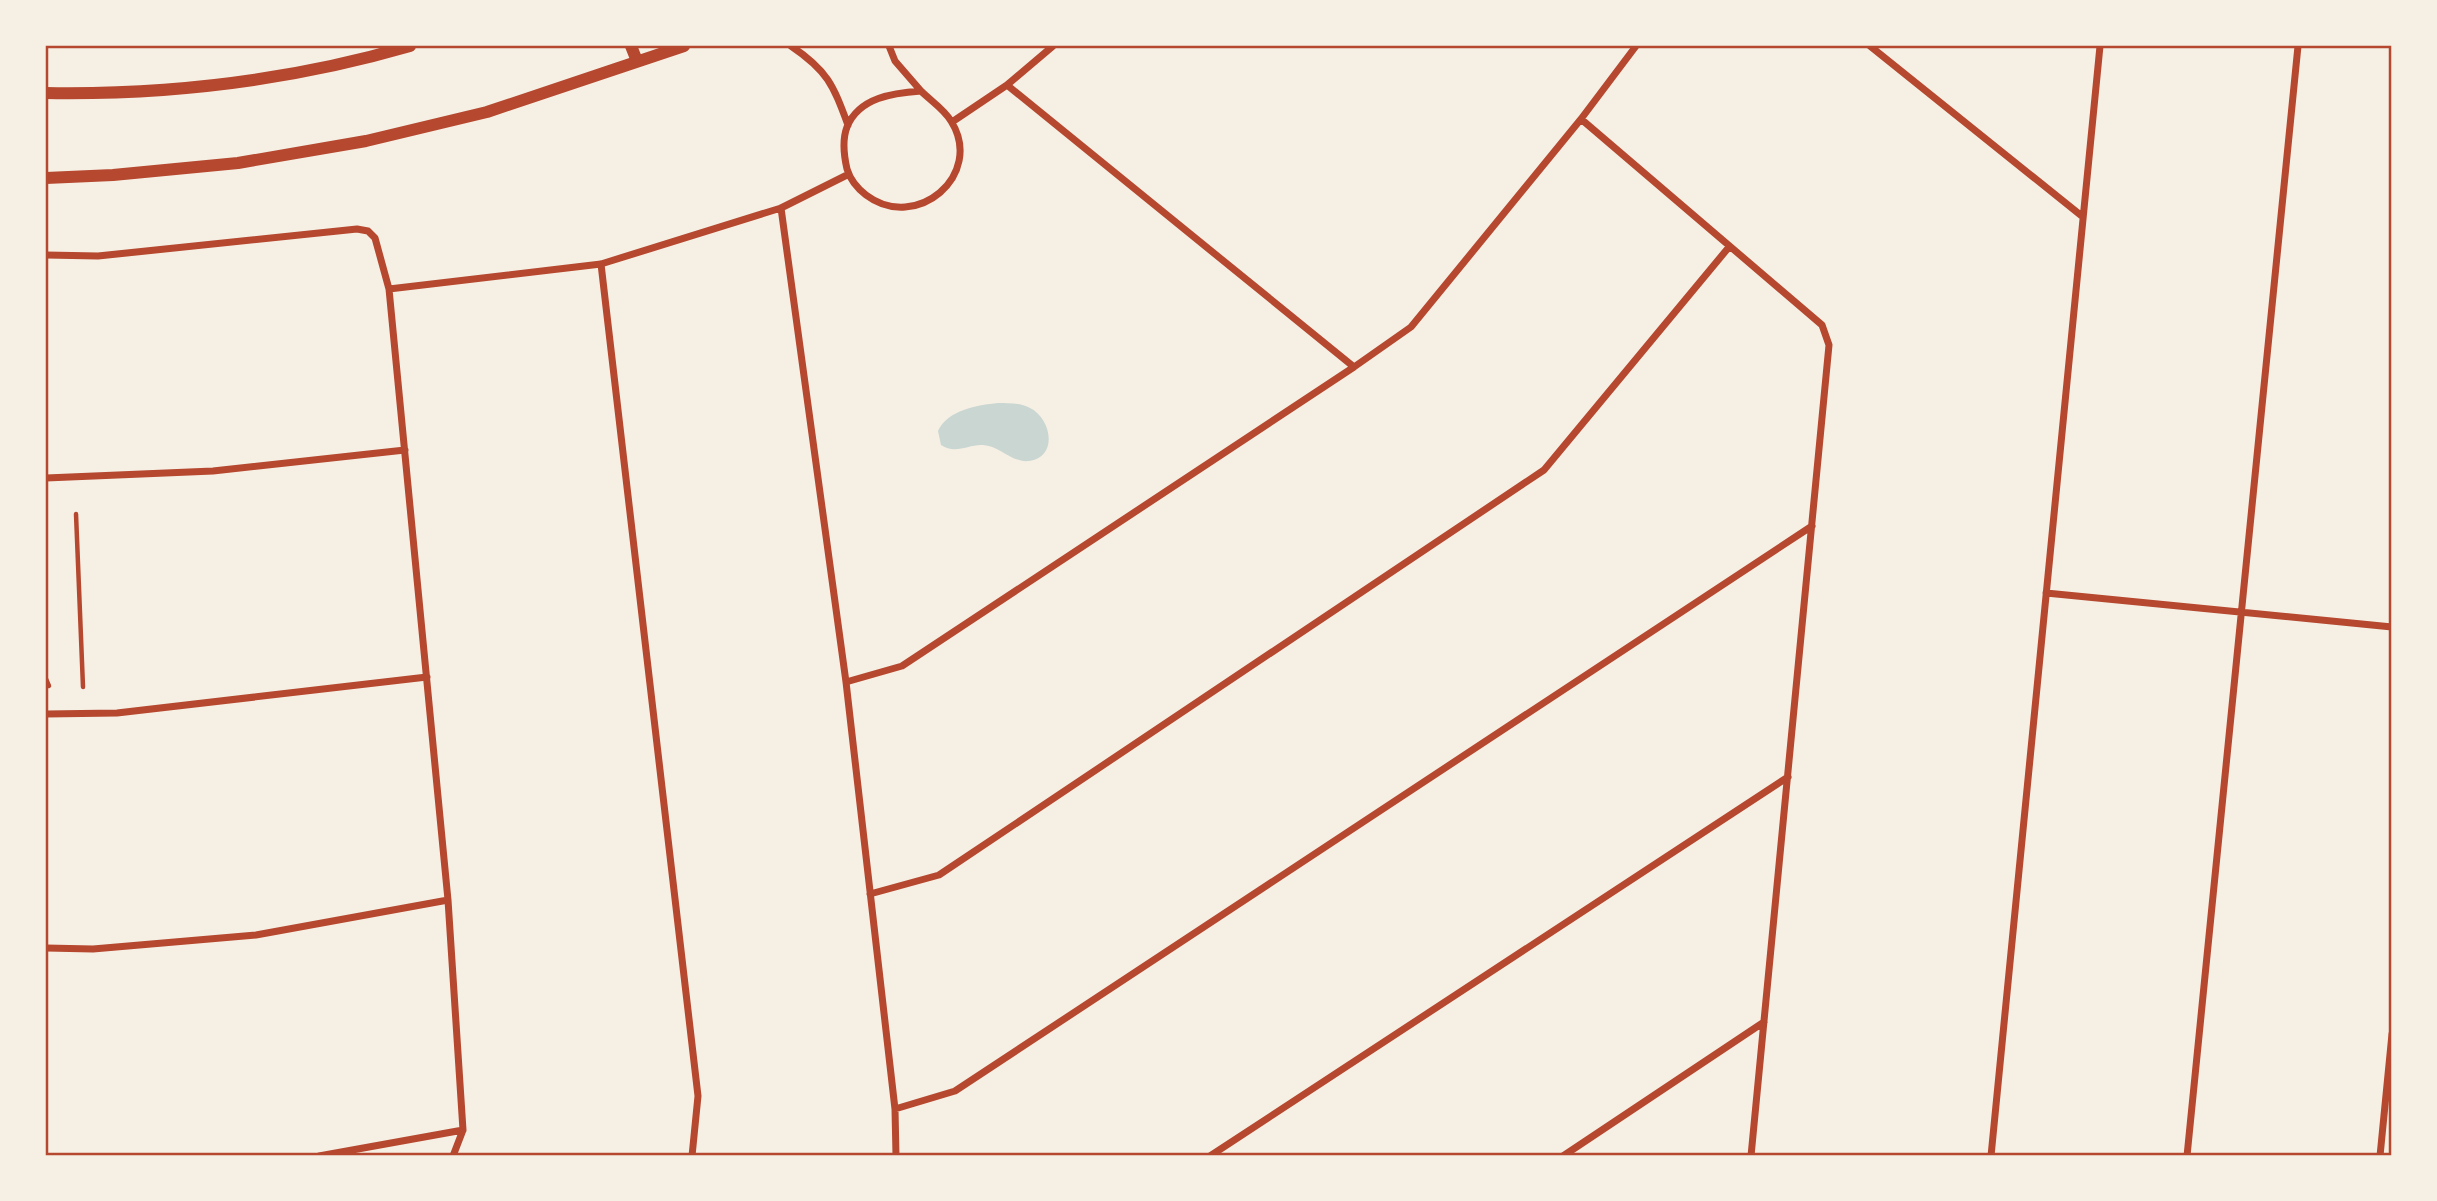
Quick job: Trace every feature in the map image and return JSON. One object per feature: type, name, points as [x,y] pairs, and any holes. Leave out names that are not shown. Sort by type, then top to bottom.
[{"type":"street","points":[[46,93],[164,89],[261,78],[369,58],[410,46]]},
{"type":"street","points":[[631,46],[637,61]]},
{"type":"street","points":[[46,178],[113,175],[238,163],[366,141],[487,112],[684,46]]},
{"type":"street","points":[[792,46],[811,59],[835,89],[848,125],[844,158],[849,174],[859,190],[874,201],[891,207],[910,208],[928,202],[943,191],[954,176],[959,158],[959,140],[952,122],[895,61],[889,46]]},
{"type":"street","points":[[952,122],[1007,85],[1053,46]]},
{"type":"street","points":[[846,682],[902,666],[1411,327],[1581,119],[1636,46]]},
{"type":"street","points":[[1870,46],[2083,217]]},
{"type":"street","points":[[1991,1156],[2099,46]]},
{"type":"street","points":[[2187,1156],[2298,46]]},
{"type":"street","points":[[1007,85],[1354,367]]},
{"type":"street","points":[[848,125],[862,109],[878,98],[921,91]]},
{"type":"street","points":[[1581,119],[1822,326],[1829,345],[1751,1156]]},
{"type":"street","points":[[389,289],[601,264],[781,208],[849,174]]},
{"type":"street","points":[[781,208],[846,682],[895,1109],[896,1156]]},
{"type":"street","points":[[46,255],[98,257],[357,229],[368,231],[375,238],[389,289],[448,900],[463,1130],[453,1156]]},
{"type":"street","points":[[870,894],[939,875],[1544,470],[1730,247]]},
{"type":"street","points":[[601,264],[698,1096],[692,1156]]},
{"type":"street","points":[[46,478],[213,471],[405,450]]},
{"type":"street","points":[[895,1109],[955,1091],[1812,526]]},
{"type":"street","points":[[2046,593],[2392,627]]},
{"type":"street","points":[[46,713],[117,713],[427,677]]},
{"type":"street","points":[[1210,1156],[1788,777]]},
{"type":"street","points":[[46,948],[93,949],[256,935],[448,900]]},
{"type":"street","points":[[1563,1156],[1764,1022]]},
{"type":"street","points":[[2380,1156],[2392,1034]]},
{"type":"street","points":[[319,1156],[463,1130]]},
{"type":"path","points":[[76,514],[83,687]]},
{"type":"path","points":[[46,679],[49,686]]},
{"type":"shaded area","points":[[998,403],[1026,406],[1043,420],[1049,437],[1045,452],[1039,458],[1023,461],[983,445],[952,449],[941,445],[938,431],[949,418],[972,407]]}]
